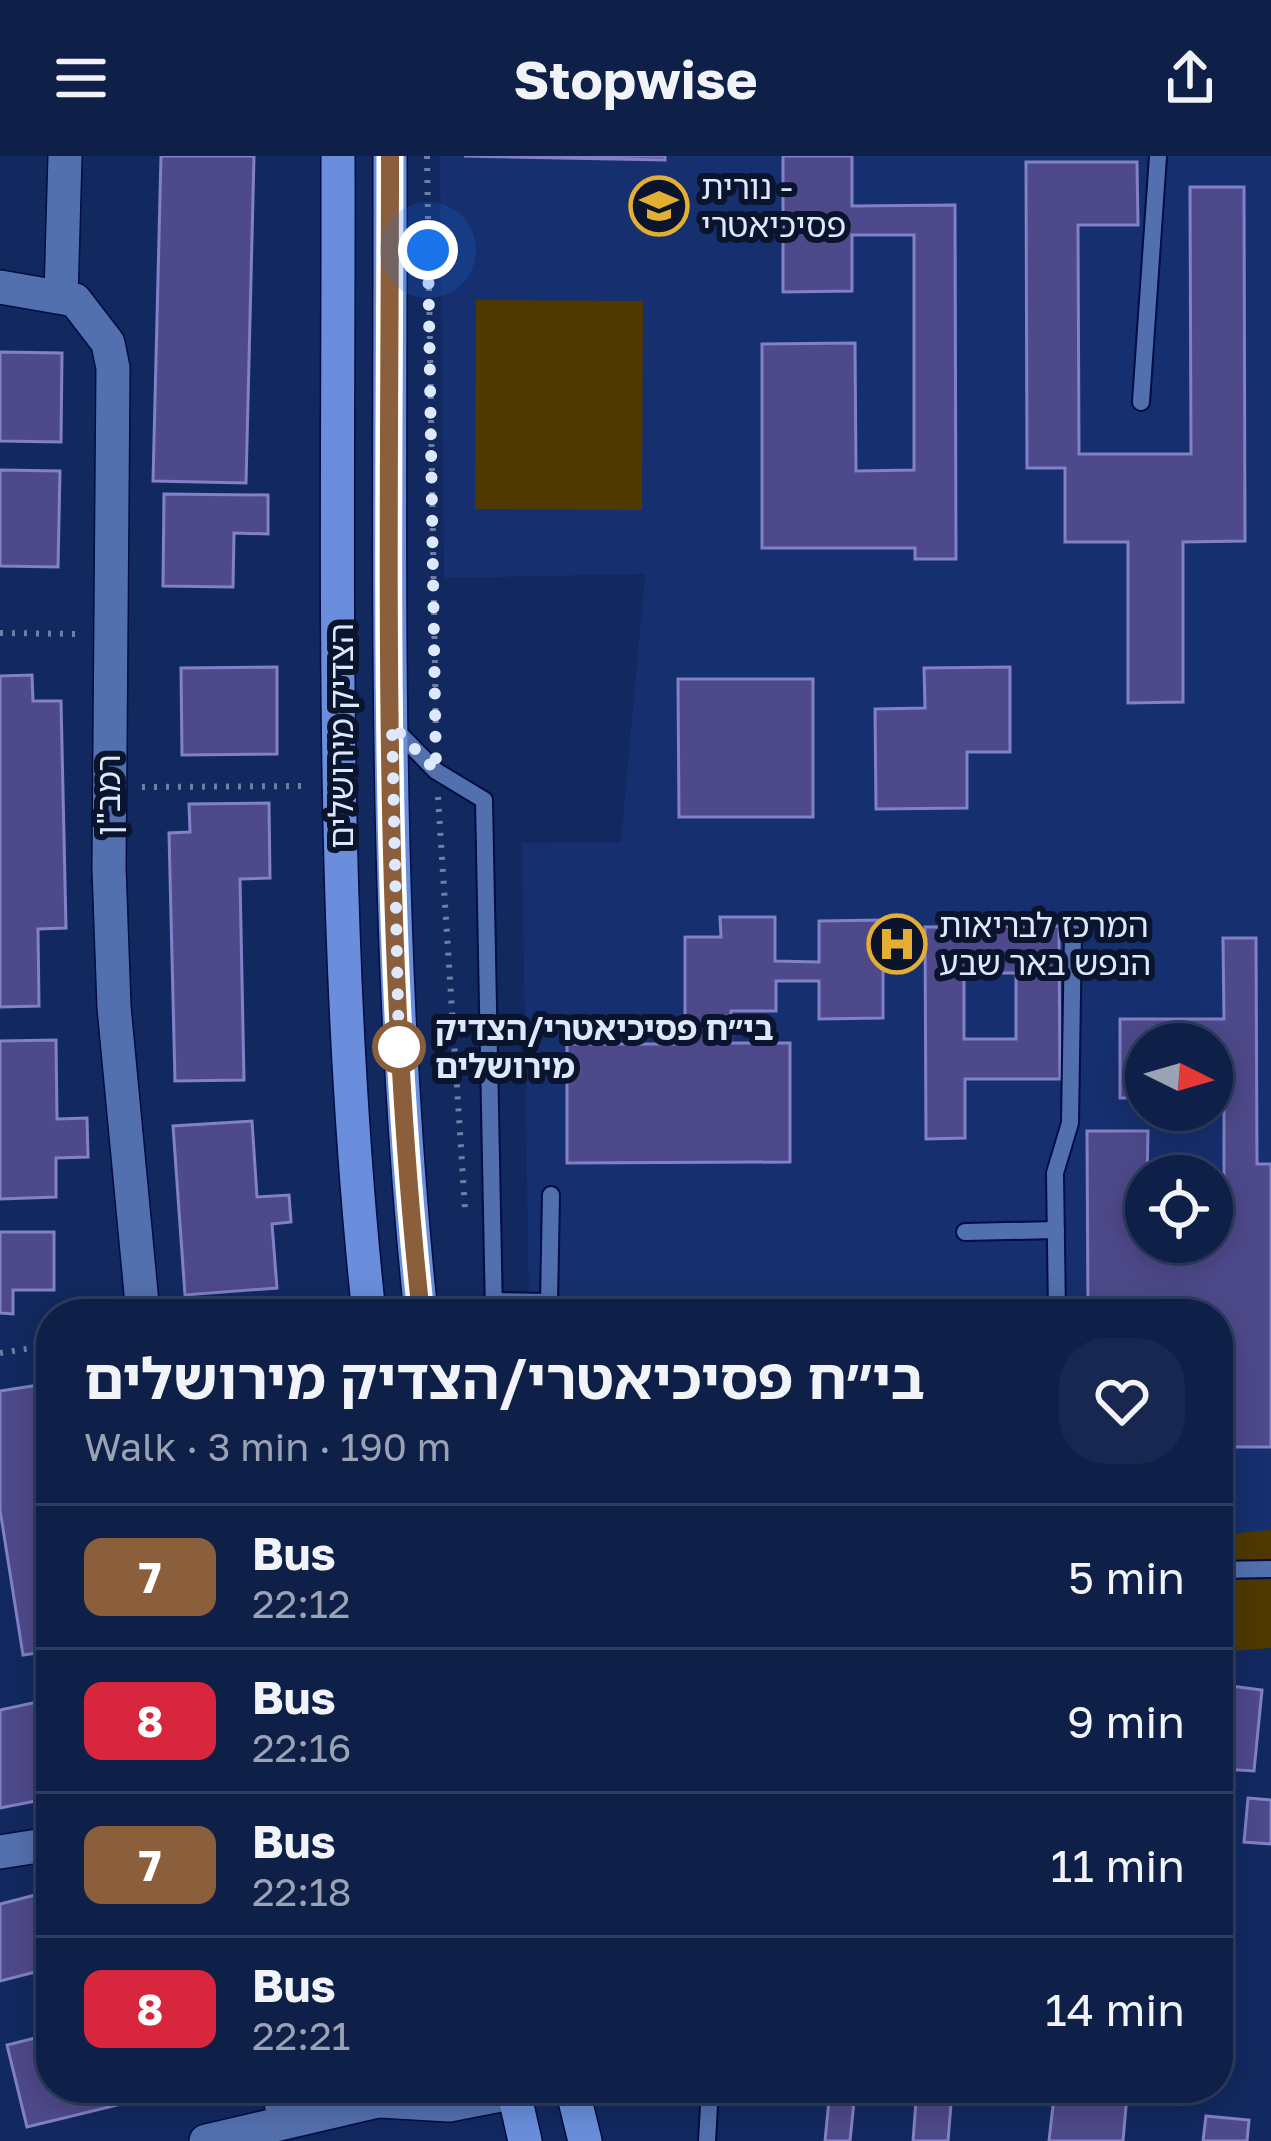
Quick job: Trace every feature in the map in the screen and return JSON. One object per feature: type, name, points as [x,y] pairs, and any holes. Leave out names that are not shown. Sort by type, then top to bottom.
[{"type":"main road","name":"הצדיק מירושלים","points":[[338,156],[340,785],[349,1090],[368,1299]]},
{"type":"main road","name":"הצדיק מירושלים","points":[[390,156],[392,725],[400,1087],[420,1299]]},
{"type":"main road","points":[[522,2103],[525,2141]]},
{"type":"main road","points":[[576,2103],[585,2141]]},
{"type":"street","points":[[0,287],[61,297],[65,156]]},
{"type":"street","name":"רמב\"ן","points":[[61,297],[91,314],[108,343],[113,368],[108,788],[114,1007],[142,1299]]},
{"type":"street","points":[[0,1852],[36,1846]]},
{"type":"street","points":[[206,2141],[288,2132],[369,2103]]},
{"type":"lane","points":[[1141,403],[1158,156]]},
{"type":"lane","points":[[392,725],[436,771],[484,800],[494,1299]]},
{"type":"lane","points":[[1057,1299],[1055,1173],[1070,1123],[1073,1084],[1073,932]]},
{"type":"lane","points":[[549,1299],[551,1195]]},
{"type":"lane","points":[[964,1232],[1056,1230]]},
{"type":"lane","points":[[1233,1570],[1271,1569]]},
{"type":"lane","points":[[707,2141],[709,2103]]},
{"type":"path","points":[[427,156],[436,771],[466,1224]]},
{"type":"path","points":[[0,633],[109,634]]},
{"type":"path","points":[[108,788],[340,785]]},
{"type":"path","points":[[0,1353],[36,1347]]},
{"type":"shaded area","name":"המרכז לבריאות הנפש באר שבע","points":[[440,156],[1271,156],[1271,1577],[1233,1578],[1233,1299],[529,1299],[522,843],[621,842],[645,574],[444,578]]},
{"type":"shaded area","points":[[476,300],[643,301],[642,510],[475,509]]},
{"type":"shaded area","points":[[1271,1530],[1271,1648],[1233,1651],[1233,1534]]},
{"type":"building","points":[[161,156],[254,156],[246,483],[153,481]]},
{"type":"building","points":[[464,156],[665,156],[665,160]]},
{"type":"building","points":[[783,156],[852,156],[852,206],[955,205],[956,559],[915,559],[915,548],[762,548],[762,344],[855,343],[856,471],[914,470],[914,235],[852,235],[852,291],[783,292]]},
{"type":"building","points":[[1026,162],[1137,162],[1138,225],[1078,225],[1079,454],[1191,454],[1190,187],[1244,187],[1245,541],[1183,542],[1183,702],[1128,703],[1128,542],[1065,542],[1065,468],[1027,468]]},
{"type":"building","points":[[0,352],[62,353],[61,442],[0,441]]},
{"type":"building","points":[[0,470],[60,471],[58,567],[0,566]]},
{"type":"building","points":[[164,494],[268,495],[268,534],[234,533],[233,587],[163,586]]},
{"type":"building","points":[[277,667],[277,754],[182,755],[181,668]]},
{"type":"building","points":[[1010,667],[1010,752],[967,752],[967,808],[876,809],[875,709],[925,708],[924,668]]},
{"type":"building","points":[[32,675],[33,701],[61,701],[66,928],[38,929],[39,1006],[0,1007],[0,676]]},
{"type":"building","points":[[678,679],[813,679],[813,817],[679,817]]},
{"type":"building","points":[[269,803],[270,878],[240,879],[244,1080],[175,1081],[169,833],[190,832],[189,804]]},
{"type":"building","points":[[720,917],[775,917],[775,961],[819,962],[819,921],[883,920],[883,1018],[819,1019],[819,981],[776,981],[776,1011],[731,1011],[731,1043],[790,1043],[790,1162],[567,1163],[567,1044],[685,1044],[685,937],[721,937]]},
{"type":"building","points":[[1059,926],[1060,1079],[965,1079],[965,1138],[926,1139],[925,927]],"holes":[[[964,973],[1016,973],[1016,1039],[964,1039]]]},
{"type":"building","points":[[1223,938],[1256,938],[1257,1164],[1271,1164],[1271,1447],[1233,1447],[1233,1299],[1088,1299],[1087,1131],[1148,1131],[1148,1155],[1125,1155],[1125,1263],[1233,1263],[1233,1155],[1224,1155],[1224,1131],[1233,1131],[1233,1023],[1125,1023],[1125,1098],[1120,1098],[1120,1019],[1224,1019]]},
{"type":"building","points":[[56,1040],[57,1119],[87,1118],[88,1157],[56,1158],[56,1197],[0,1199],[0,1041]]},
{"type":"building","points":[[252,1121],[257,1197],[289,1195],[291,1222],[272,1224],[277,1288],[185,1295],[173,1126]]},
{"type":"building","points":[[0,1232],[54,1232],[54,1290],[13,1290],[13,1314],[0,1313]]},
{"type":"building","points":[[36,1385],[36,1653],[23,1655],[0,1510],[0,1391]]},
{"type":"building","points":[[1233,1686],[1262,1690],[1254,1771],[1233,1770]]},
{"type":"building","points":[[36,1702],[36,1801],[0,1808],[0,1710]]},
{"type":"building","points":[[1248,1798],[1271,1800],[1271,1844],[1244,1842]]},
{"type":"building","points":[[36,1895],[36,1972],[0,1981],[0,1904]]},
{"type":"building","points":[[36,2038],[36,2103],[125,2103],[27,2127],[7,2045]]},
{"type":"building","points":[[829,2103],[854,2103],[850,2141],[825,2141]]},
{"type":"building","points":[[916,2103],[951,2104],[948,2141],[913,2141]]},
{"type":"building","points":[[1053,2103],[1126,2103],[1123,2141],[1049,2141]]},
{"type":"building","points":[[1206,2116],[1249,2120],[1247,2141],[1203,2141]]},
{"type":"bus line","name":"7","points":[[390,156],[392,846],[400,1087],[419,1299]]},
{"type":"place","name":"נורית - פסיכיאטרי","points":[[659,206]]},
{"type":"place","name":"המרכז לבריאות הנפש באר שבע","points":[[897,944]]},
{"type":"place","name":"בי״ח פסיכיאטרי/הצדיק מירושלים","points":[[399,1047]]},
{"type":"route","points":[[399,1047],[399,1053],[392,725],[436,771],[428,250]]}]
